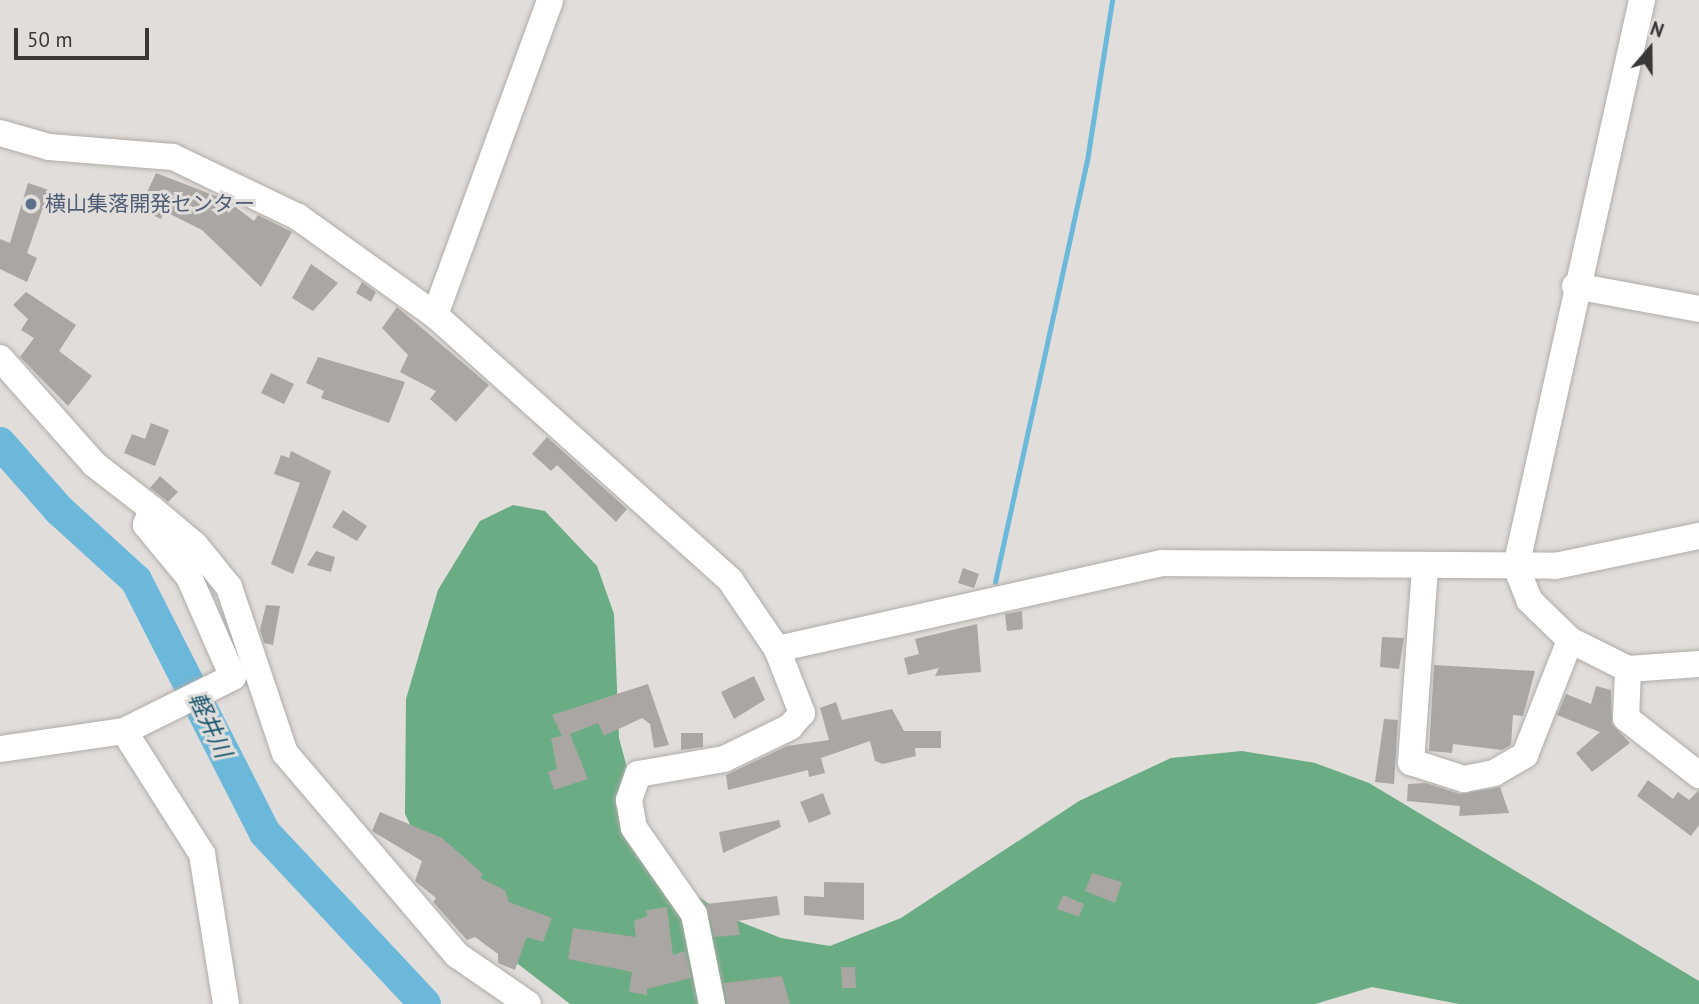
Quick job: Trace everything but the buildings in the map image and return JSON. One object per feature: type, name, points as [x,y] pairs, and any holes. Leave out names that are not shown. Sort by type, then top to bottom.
[{"type":"street","points":[[435,315],[550,0]]},
{"type":"street","points":[[1642,0],[1575,286],[1516,567],[1529,600],[1570,640],[1628,669],[1699,664]]},
{"type":"street","points":[[0,133],[49,147],[149,152],[198,166],[298,217],[435,315],[730,580],[777,649],[802,713],[799,721],[724,759],[651,769],[630,785],[634,828],[694,914],[712,1004]]},
{"type":"street","points":[[1575,286],[1699,309]]},
{"type":"street","points":[[0,358],[94,464],[195,545],[229,586],[285,753],[457,955],[516,1001]]},
{"type":"street","points":[[0,749],[124,731],[226,687],[232,671],[189,577],[146,525],[152,509]]},
{"type":"street","points":[[777,649],[1162,563],[1265,559],[1425,568],[1555,566],[1699,536]]},
{"type":"street","points":[[1425,568],[1411,762],[1464,779],[1494,774],[1525,755],[1570,640]]},
{"type":"street","points":[[1628,669],[1626,718],[1699,775]]},
{"type":"street","points":[[124,731],[202,854],[226,1004]]},
{"type":"green space","points":[[513,505],[545,511],[597,566],[614,614],[619,738],[634,794],[649,832],[693,893],[728,917],[781,938],[830,946],[901,918],[1079,801],[1171,758],[1242,751],[1315,763],[1369,783],[1699,981],[1699,1004],[1459,1004],[1372,987],[1315,1004],[570,1004],[483,937],[439,885],[405,814],[406,699],[438,590],[480,521]]},
{"type":"waterway","points":[[995,582],[1088,154],[1112,0]]},
{"type":"waterway","name":"軽井川","points":[[0,443],[59,510],[136,580],[265,833],[425,1004]]},
{"type":"place","name":"横山集落開発センター","points":[[31,204]]}]
